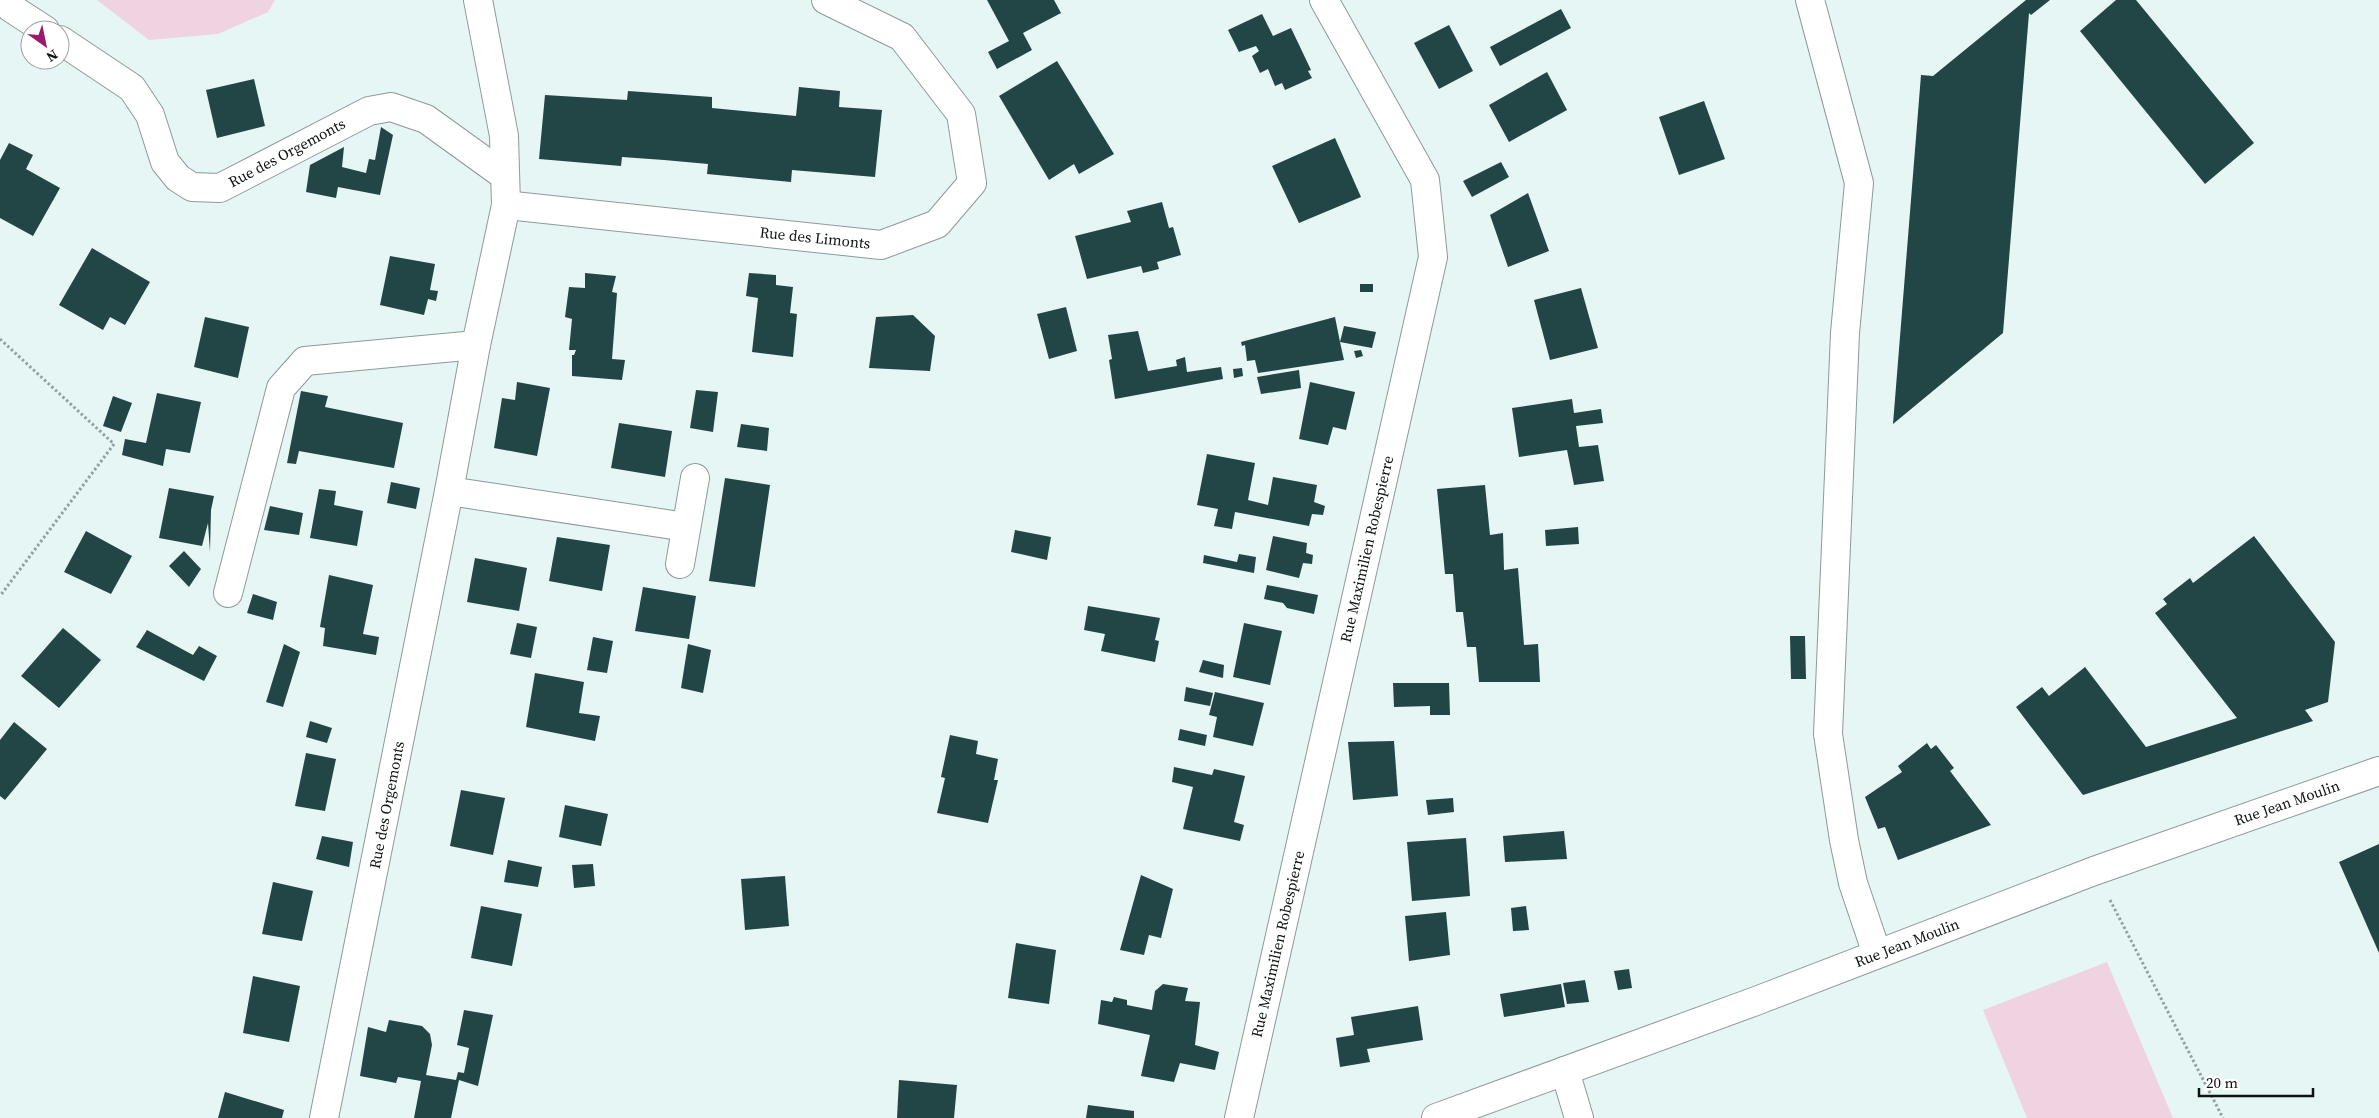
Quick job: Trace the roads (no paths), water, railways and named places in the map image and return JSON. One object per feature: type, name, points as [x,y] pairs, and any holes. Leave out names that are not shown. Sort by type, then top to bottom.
[{"type":"street","name":"Rue des Orgemonts","points":[[324,1118],[450,491],[476,345],[506,205],[504,136],[478,0]]},
{"type":"street","name":"Rue des Limonts","points":[[506,205],[881,245],[938,224],[972,183],[961,114],[902,37],[826,0]]},
{"type":"street","name":"Rue Maximilien Robespierre","points":[[1239,1118],[1433,256],[1426,180],[1324,0]]},
{"type":"street","points":[[1810,0],[1859,183],[1845,333],[1828,734],[1844,840],[1854,883],[1877,954]]},
{"type":"street","points":[[11,8],[29,20]]},
{"type":"street","name":"Rue des Orgemonts","points":[[70,47],[132,88],[150,115],[164,162],[178,178],[192,187],[220,188],[369,111],[391,107],[426,119],[505,176]]},
{"type":"street","points":[[228,593],[281,388],[305,361],[476,345]]},
{"type":"street","points":[[680,564],[695,478]]},
{"type":"street","points":[[450,491],[686,527]]},
{"type":"street","name":"Rue Jean Moulin","points":[[1436,1118],[1565,1072],[2094,871],[2379,771]]},
{"type":"street","points":[[1565,1072],[1579,1118]]}]
